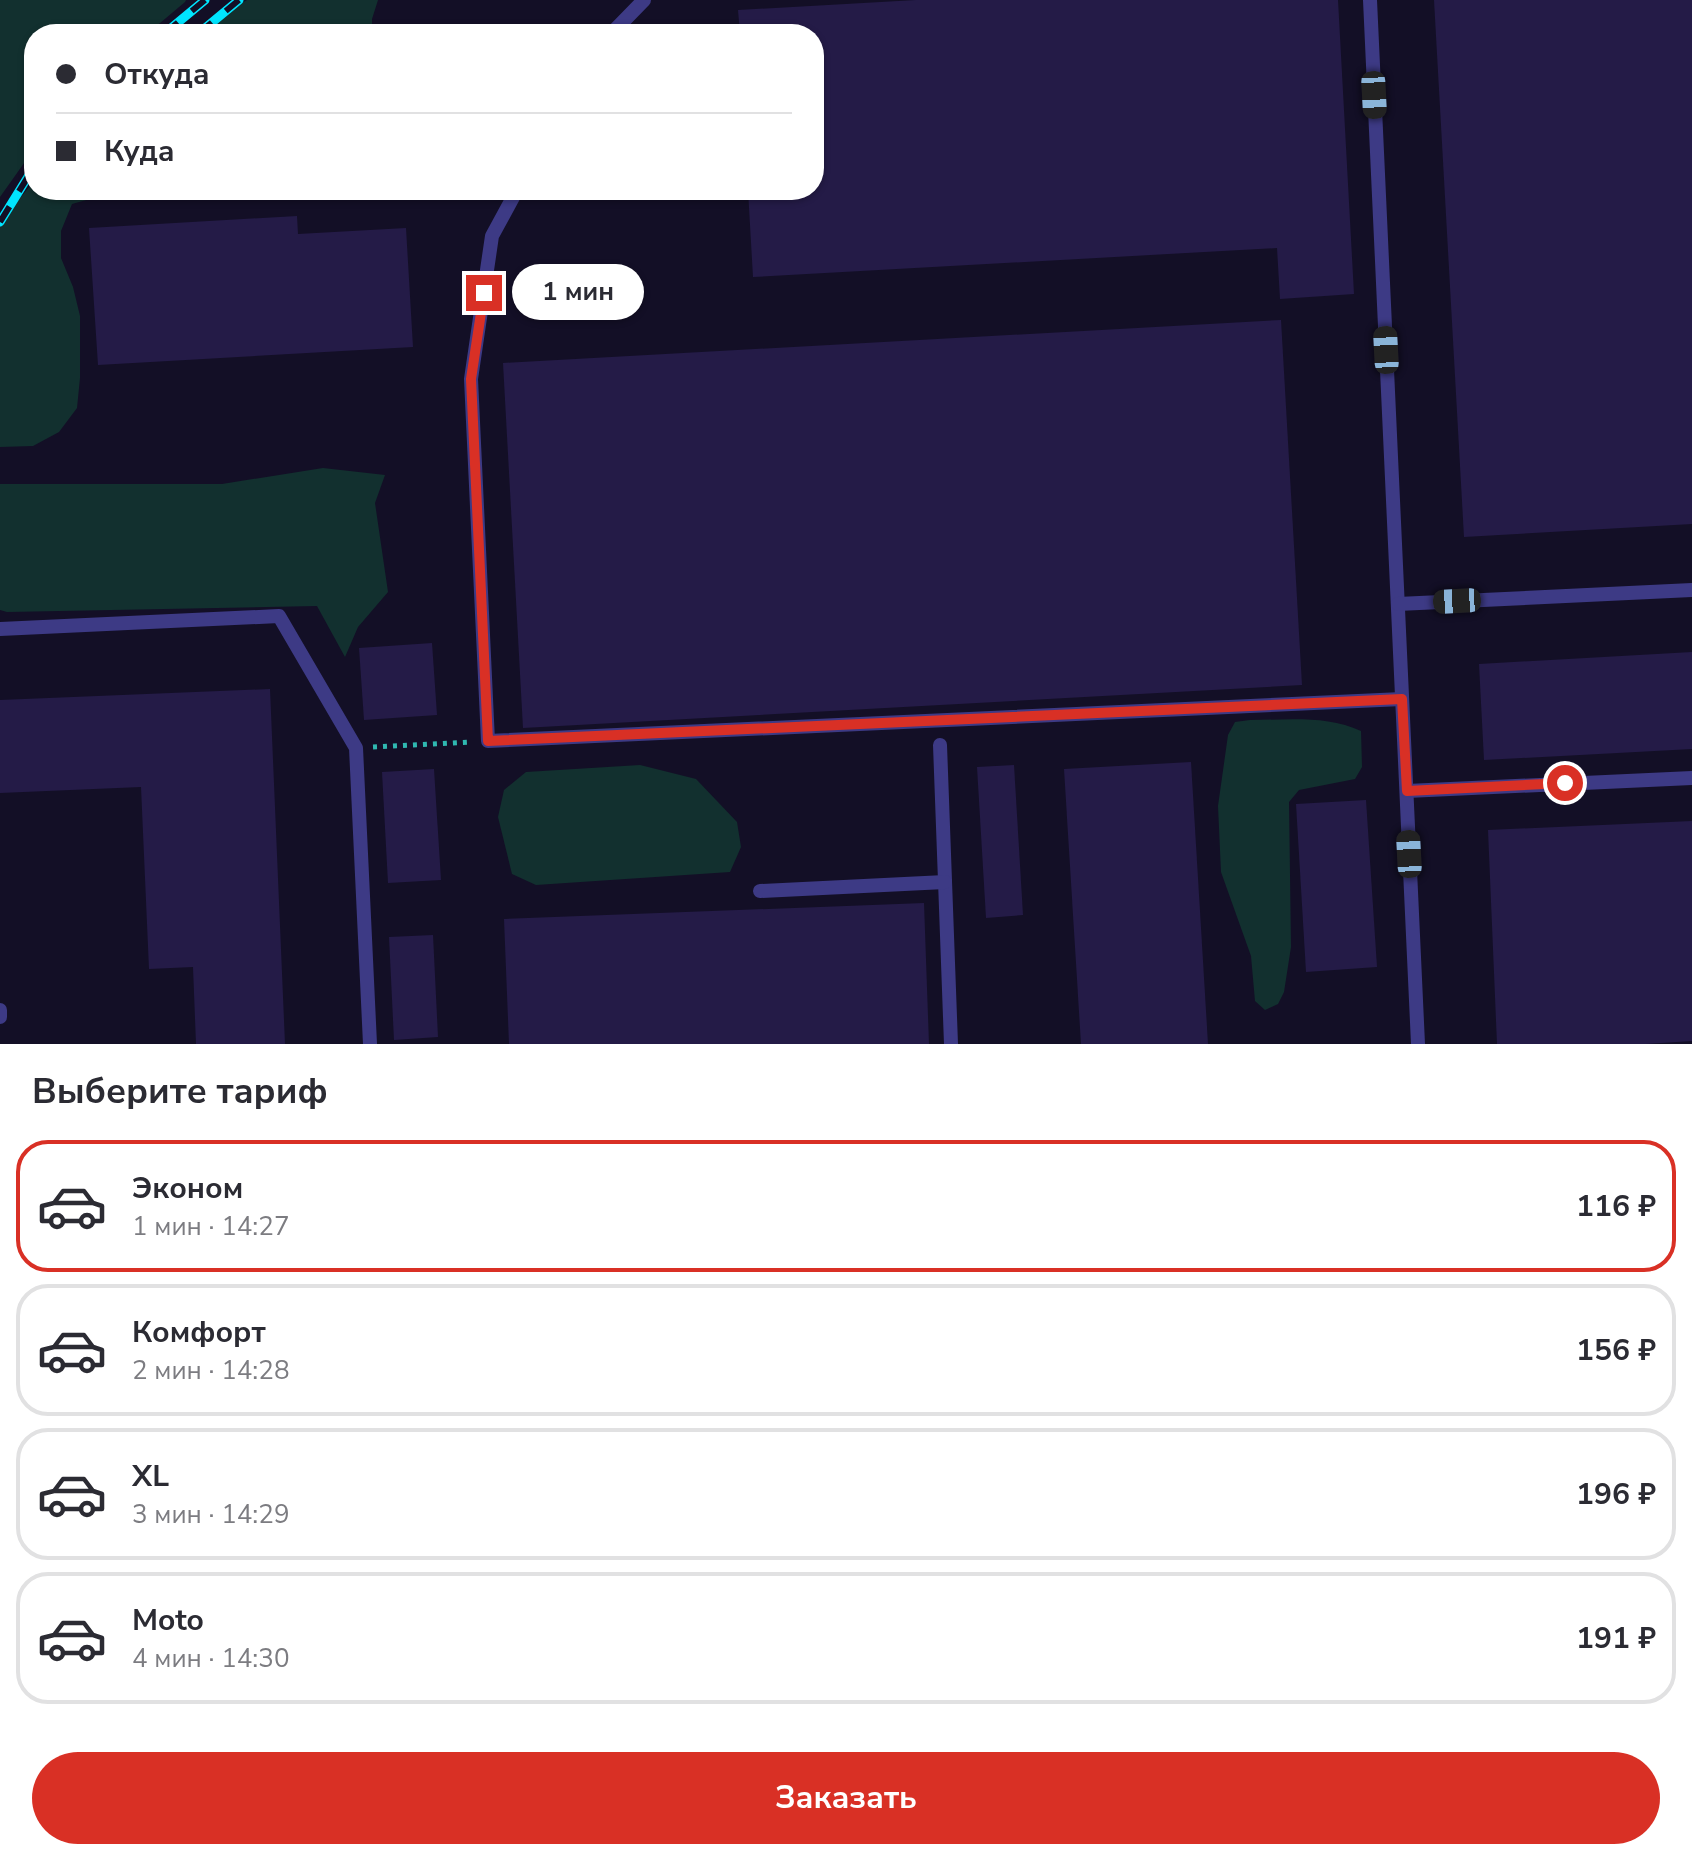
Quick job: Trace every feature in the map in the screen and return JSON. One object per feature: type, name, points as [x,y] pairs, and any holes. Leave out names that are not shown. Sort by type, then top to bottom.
[{"type":"lane","points":[[621,24],[644,0]]},
{"type":"lane","points":[[1370,0],[1418,1044]]},
{"type":"lane","points":[[512,200],[492,236],[471,379],[488,741],[1402,699]]},
{"type":"lane","points":[[1398,604],[1692,590]]},
{"type":"lane","points":[[0,629],[279,616],[356,748],[370,1044]]},
{"type":"lane","points":[[940,745],[951,1044]]},
{"type":"lane","points":[[1407,791],[1692,778]]},
{"type":"lane","points":[[760,891],[945,882]]},
{"type":"lane","points":[[0,1010],[0,1017]]},
{"type":"path","points":[[356,748],[488,741]]},
{"type":"green space","points":[[0,0],[186,0],[159,24],[24,24],[24,163],[0,197]]},
{"type":"green space","points":[[247,0],[378,0],[372,24],[207,24]]},
{"type":"green space","points":[[24,193],[24,200],[89,200],[72,204],[61,231],[61,258],[80,316],[77,408],[59,432],[33,446],[0,447],[0,223]]},
{"type":"green space","points":[[323,468],[385,475],[375,503],[388,592],[358,627],[345,657],[317,606],[0,610],[0,484],[222,484]]},
{"type":"green space","points":[[1321,720],[1361,731],[1362,767],[1355,779],[1299,790],[1289,802],[1291,947],[1284,992],[1278,1004],[1265,1010],[1255,1001],[1251,956],[1221,872],[1218,806],[1228,735],[1235,722]]},
{"type":"green space","points":[[640,765],[696,779],[737,822],[741,847],[730,872],[536,885],[512,874],[498,817],[504,790],[526,772]]},
{"type":"building","points":[[916,0],[1338,0],[1354,294],[1280,299],[1277,248],[753,277],[749,200],[824,200],[824,24],[739,24],[738,10]]},
{"type":"building","points":[[1434,0],[1692,0],[1692,524],[1464,537]]},
{"type":"building","points":[[297,216],[298,234],[406,228],[413,347],[98,365],[89,228]]},
{"type":"building","points":[[1281,320],[1302,685],[523,728],[503,363]]},
{"type":"building","points":[[432,643],[437,715],[364,720],[359,648]]},
{"type":"building","points":[[1692,652],[1692,749],[1484,760],[1479,664]]},
{"type":"building","points":[[270,689],[285,1044],[196,1044],[193,967],[149,969],[141,787],[0,793],[0,700]]},
{"type":"building","points":[[1191,762],[1208,1044],[1081,1044],[1064,769]]},
{"type":"building","points":[[1014,765],[1023,915],[986,918],[977,767]]},
{"type":"building","points":[[434,769],[441,880],[388,883],[382,772]]},
{"type":"building","points":[[1366,800],[1377,967],[1306,972],[1296,804]]},
{"type":"building","points":[[1692,821],[1692,1041],[1497,1044],[1488,830]]},
{"type":"building","points":[[924,903],[929,1044],[509,1044],[504,919]]},
{"type":"building","points":[[433,935],[438,1037],[394,1040],[389,937]]},
{"type":"railway","points":[[176,24],[205,0]]},
{"type":"railway","points":[[210,24],[239,0]]},
{"type":"railway","points":[[0,222],[24,183]]},
{"type":"route","points":[[484,293],[471,379],[488,741],[1402,699],[1407,791],[1565,783]]}]
